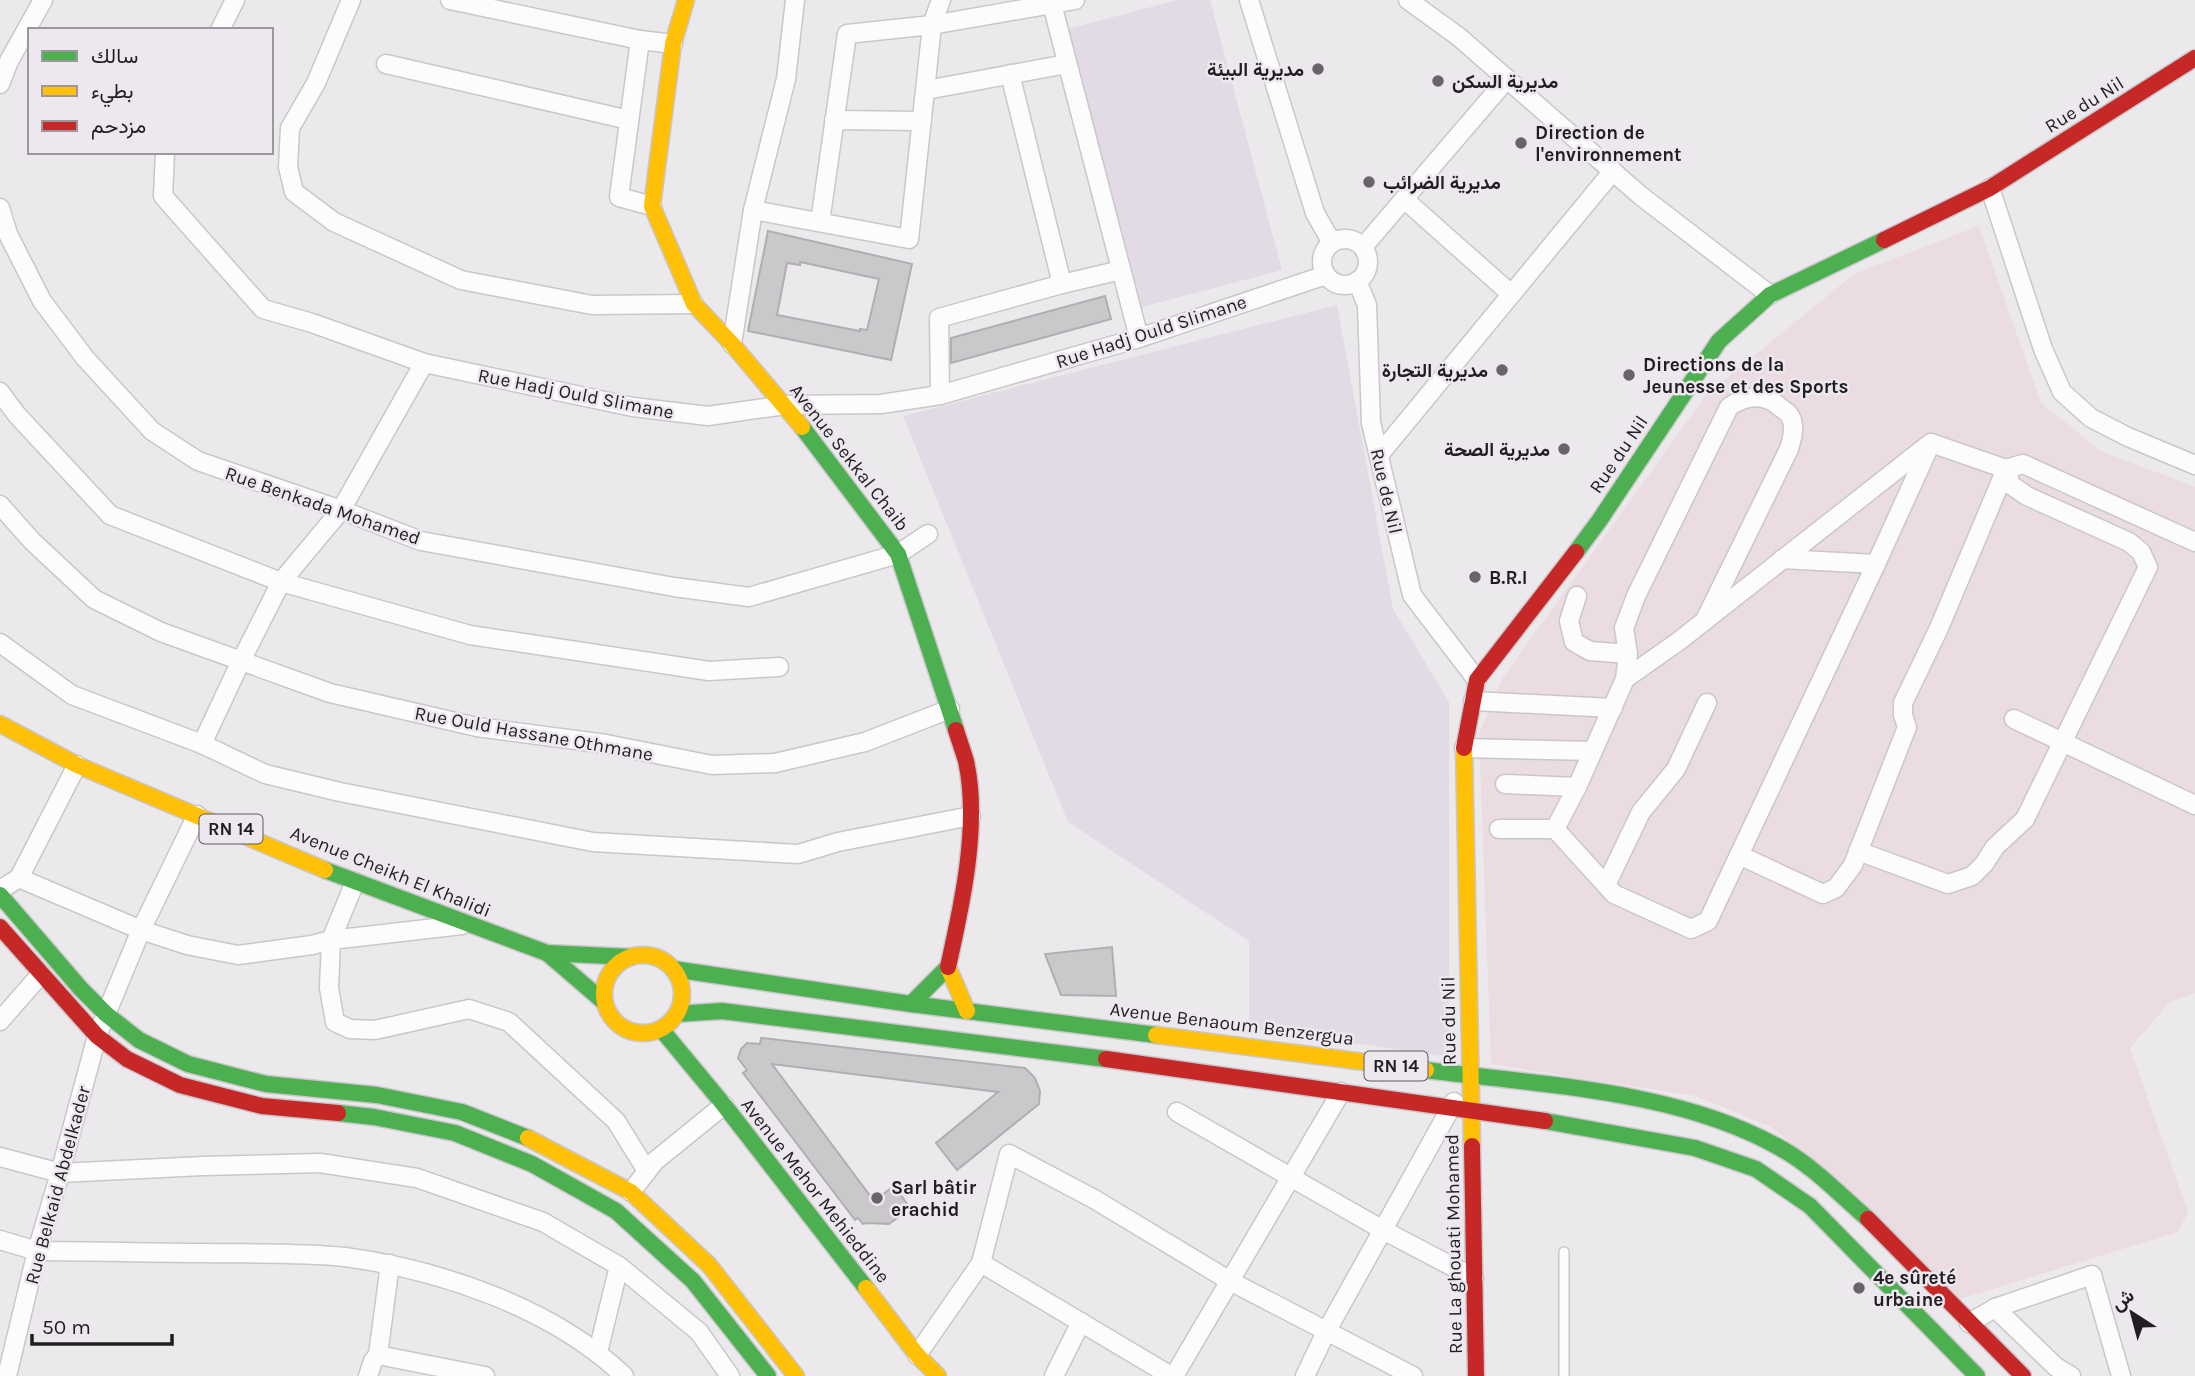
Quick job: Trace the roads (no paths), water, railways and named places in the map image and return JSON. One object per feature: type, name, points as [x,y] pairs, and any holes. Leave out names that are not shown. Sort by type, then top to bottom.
[{"type":"street","points":[[0,84],[9,61],[43,0]]},
{"type":"street","points":[[221,28],[235,0]]},
{"type":"street","points":[[351,0],[316,83],[290,128],[288,167],[294,192],[334,222],[461,280],[592,305],[694,304]]},
{"type":"street","points":[[450,0],[640,40],[673,44]]},
{"type":"street","points":[[640,40],[619,197],[652,206],[673,44],[686,0]]},
{"type":"street","points":[[732,344],[753,210],[786,79],[795,0]]},
{"type":"street","points":[[753,210],[909,239],[932,25],[941,0]]},
{"type":"street","points":[[820,222],[847,34],[932,25],[1075,0]]},
{"type":"street","points":[[1249,0],[1315,213],[1332,243]]},
{"type":"street","points":[[1408,0],[1459,37],[1641,196],[1770,295]]},
{"type":"street","points":[[1052,4],[1139,338]]},
{"type":"street","name":"Rue du Nil","points":[[1472,1112],[1464,748],[1477,680],[1599,521],[1719,341],[1770,295],[1990,188],[2195,58]]},
{"type":"street","points":[[386,64],[629,120]]},
{"type":"street","points":[[926,90],[1067,64]]},
{"type":"street","points":[[1010,74],[1062,284]]},
{"type":"street","points":[[1363,247],[1507,79]]},
{"type":"street","points":[[834,120],[922,121]]},
{"type":"street","name":"Rue Hadj Ould Slimane","points":[[165,154],[163,196],[264,309],[424,363],[633,407],[708,416],[785,405],[881,404],[940,395],[1139,338],[1326,275]]},
{"type":"street","points":[[1378,455],[1613,171]]},
{"type":"street","points":[[1990,188],[2043,349],[2062,392],[2091,418],[2195,465]]},
{"type":"street","points":[[1404,199],[1511,293]]},
{"type":"street","name":"Avenue Sekkal Chaib","points":[[652,206],[694,304],[785,405],[898,554],[966,762],[971,816],[962,903],[948,967]]},
{"type":"street","name":"Rue Benkada Mohamed","points":[[0,208],[8,233],[42,301],[85,358],[152,431],[198,461],[341,509],[421,541],[674,587],[749,597],[898,554],[929,534]]},
{"type":"street","points":[[1342,238],[1350,239],[1363,247],[1368,268],[1357,282],[1338,284],[1326,275],[1322,260],[1324,252],[1332,243],[1342,238]]},
{"type":"street","points":[[940,395],[939,318],[1121,270]]},
{"type":"street","name":"Rue de Nil","points":[[1357,282],[1367,304],[1371,423],[1412,595],[1477,680]]},
{"type":"street","points":[[202,744],[281,582],[341,509],[424,363]]},
{"type":"street","points":[[0,391],[17,415],[110,515],[281,582],[470,635],[709,671],[779,667]]},
{"type":"street","points":[[1555,829],[1577,787],[1625,679],[1628,654],[1624,628],[1636,596],[1729,407],[1741,398],[1761,397],[1775,402],[1790,416],[1794,431],[1789,450],[1705,620]]},
{"type":"street","points":[[1931,443],[2006,469],[2023,464],[2195,542]]},
{"type":"street","points":[[1625,679],[1705,620],[1931,443]]},
{"type":"street","points":[[1499,829],[1555,829],[1614,894],[1691,929],[1707,921],[1931,443]]},
{"type":"street","points":[[1858,851],[1948,884],[1972,876],[1995,847],[2025,819],[2148,567],[2141,552],[2129,542],[2027,496],[2011,485],[2006,469]]},
{"type":"street","points":[[1739,855],[1823,894],[1836,888],[1853,865],[1907,727],[1903,704],[2006,469]]},
{"type":"street","name":"Rue Ould Hassane Othmane","points":[[0,505],[32,541],[94,599],[161,632],[330,694],[477,726],[606,744],[712,765],[775,763],[865,742],[950,709]]},
{"type":"street","points":[[1782,559],[1876,564]]},
{"type":"street","points":[[1577,596],[1569,621],[1574,642],[1590,651],[1628,654]]},
{"type":"street","points":[[0,643],[72,695],[202,744],[265,774],[340,792],[593,842],[798,854],[838,842],[971,816]]},
{"type":"street","points":[[1473,701],[1613,708]]},
{"type":"street","points":[[1606,886],[1642,812],[1676,769],[1707,703]]},
{"type":"street","points":[[2014,719],[2195,805]]},
{"type":"street","name":"Avenue Cheikh El Khalidi","points":[[0,724],[77,765],[355,882],[547,953],[604,1002]]},
{"type":"street","points":[[1464,748],[1593,751]]},
{"type":"street","points":[[77,765],[19,878],[0,892],[81,989],[106,1014],[139,1040],[188,1064],[265,1084],[377,1095],[462,1112],[542,1144],[631,1192],[709,1265],[796,1376]]},
{"type":"street","points":[[1505,784],[1577,787]]},
{"type":"street","name":"Rue Belkaid Abdelkader","points":[[7,1376],[37,1251],[61,1173],[97,1036],[141,930],[197,815]]},
{"type":"street","points":[[19,878],[141,930],[187,945],[238,955],[331,940],[467,925]]},
{"type":"street","points":[[355,882],[331,940],[329,988],[335,1022],[350,1029],[375,1030],[469,1009],[509,1022],[616,1121],[647,1171]]},
{"type":"street","points":[[0,926],[97,1036],[127,1059],[180,1085],[261,1106],[374,1117],[455,1133],[532,1164],[617,1211],[693,1281],[768,1376]]},
{"type":"street","name":"RN 14","points":[[547,953],[631,957]]},
{"type":"street","points":[[654,956],[673,969],[682,986],[683,996],[677,1014],[661,1029],[647,1033],[633,1032],[620,1026],[610,1016],[604,1002],[604,988],[609,975],[618,964],[631,957],[654,956]]},
{"type":"street","points":[[911,1004],[948,967],[967,1011]]},
{"type":"street","name":"Avenue Benaoum Benzergua","points":[[673,969],[911,1004],[1605,1093],[1688,1110],[1743,1130],[1782,1149],[1814,1171],[1875,1226],[2023,1376]]},
{"type":"street","points":[[0,1021],[41,974]]},
{"type":"street","name":"RN 14","points":[[677,1014],[736,1013],[1046,1051],[1584,1127],[1695,1148],[1756,1169],[1811,1206],[1960,1366],[1977,1376]]},
{"type":"street","name":"Avenue Mehor Mehieddine","points":[[661,1029],[724,1105],[917,1355],[938,1376]]},
{"type":"street","points":[[1305,1376],[1326,1332],[1470,1076]]},
{"type":"street","points":[[981,1263],[1172,1376],[1341,1092]]},
{"type":"street","points":[[631,1192],[654,1161],[724,1105]]},
{"type":"street","points":[[1177,1112],[1383,1230],[1474,1278]]},
{"type":"street","name":"Rue La ghouati Mohamed","points":[[1472,1112],[1476,1376]]},
{"type":"street","points":[[917,1355],[981,1263],[1009,1154],[1094,1199],[1230,1281],[1413,1376]]},
{"type":"street","points":[[0,1157],[61,1173],[320,1163],[417,1178],[543,1222],[619,1266],[699,1332],[730,1376]]},
{"type":"street","points":[[0,1240],[37,1251],[286,1253],[344,1257],[390,1264],[473,1286],[557,1326],[598,1352],[624,1376]]},
{"type":"street","points":[[368,1376],[378,1354],[390,1264]]},
{"type":"street","points":[[598,1352],[619,1266]]},
{"type":"street","points":[[1969,1323],[1995,1308],[2092,1275],[2121,1376]]},
{"type":"street","points":[[1995,1308],[2056,1367],[2071,1376]]},
{"type":"street","points":[[1054,1376],[1082,1322]]},
{"type":"street","points":[[378,1354],[485,1376]]},
{"type":"lane","points":[[1564,1252],[1564,1376]]},
{"type":"place","name":"مديرية البيئة","points":[[1318,69]]},
{"type":"place","name":"مديرية السكن","points":[[1438,81]]},
{"type":"place","name":"Direction de l'environnement","points":[[1521,143]]},
{"type":"place","name":"مديرية الضرائب","points":[[1369,182]]},
{"type":"place","name":"مديرية التجارة","points":[[1502,370]]},
{"type":"place","name":"Directions de la Jeunesse et des Sports","points":[[1629,375]]},
{"type":"place","name":"مديرية الصحة","points":[[1564,449]]},
{"type":"place","name":"B.R.I","points":[[1475,577]]},
{"type":"place","name":"Sarl bâtir erachid","points":[[877,1198]]},
{"type":"place","name":"4e sûreté urbaine","points":[[1859,1288]]}]
